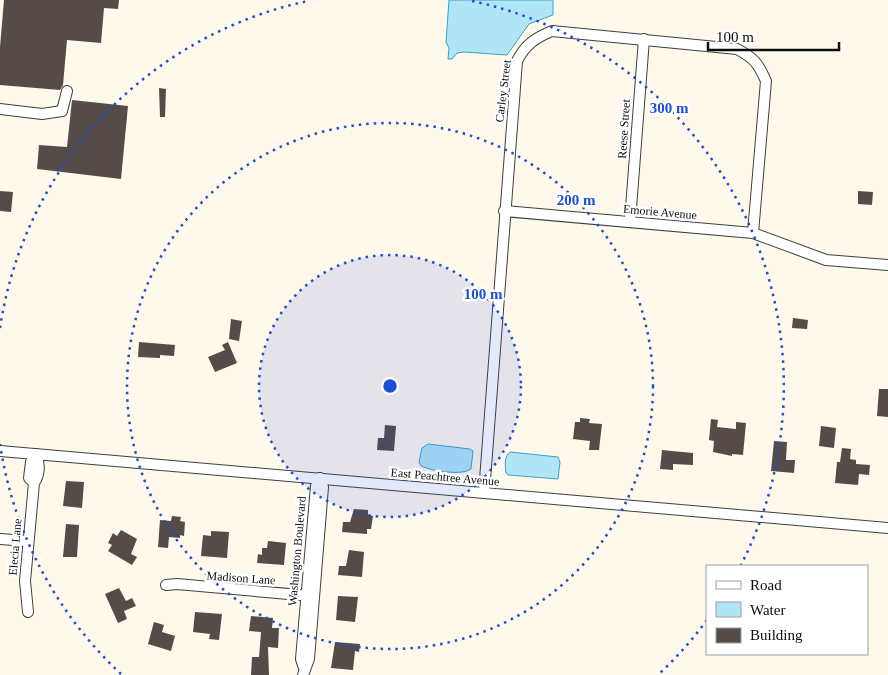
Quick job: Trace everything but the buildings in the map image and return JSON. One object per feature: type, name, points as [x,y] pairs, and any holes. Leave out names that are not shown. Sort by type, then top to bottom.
[{"type":"street","name":"Carley Street","points":[[484,493],[504,211],[517,61],[524,48],[537,37],[552,31],[736,49],[752,56],[766,81],[753,233]]},
{"type":"street","name":"Reese Street","points":[[630,221],[644,39]]},
{"type":"street","points":[[0,109],[42,114],[62,111],[67,91]]},
{"type":"street","name":"Emorie Avenue","points":[[504,211],[753,233],[826,260],[888,265]]},
{"type":"street","name":"East Peachtree Avenue","points":[[0,451],[888,528]]},
{"type":"street","name":"Elecia Lane","points":[[28,612],[25,581],[34,483],[29,478],[31,462],[36,454]]},
{"type":"street","name":"Washington Boulevard","points":[[304,672],[301,659],[310,596],[316,486],[320,478]]},
{"type":"street","points":[[0,539],[28,541]]},
{"type":"street","name":"Madison Lane","points":[[166,585],[177,584],[310,596]]},
{"type":"water","points":[[449,0],[553,0],[553,15],[529,24],[507,55],[464,52],[457,53],[452,59],[448,59],[449,48],[446,42]]},
{"type":"water","points":[[428,444],[470,449],[473,451],[471,469],[454,472],[432,470],[421,466],[419,462],[422,448]]},
{"type":"water","points":[[510,452],[558,457],[560,462],[558,479],[508,475],[506,473],[505,461]]}]
